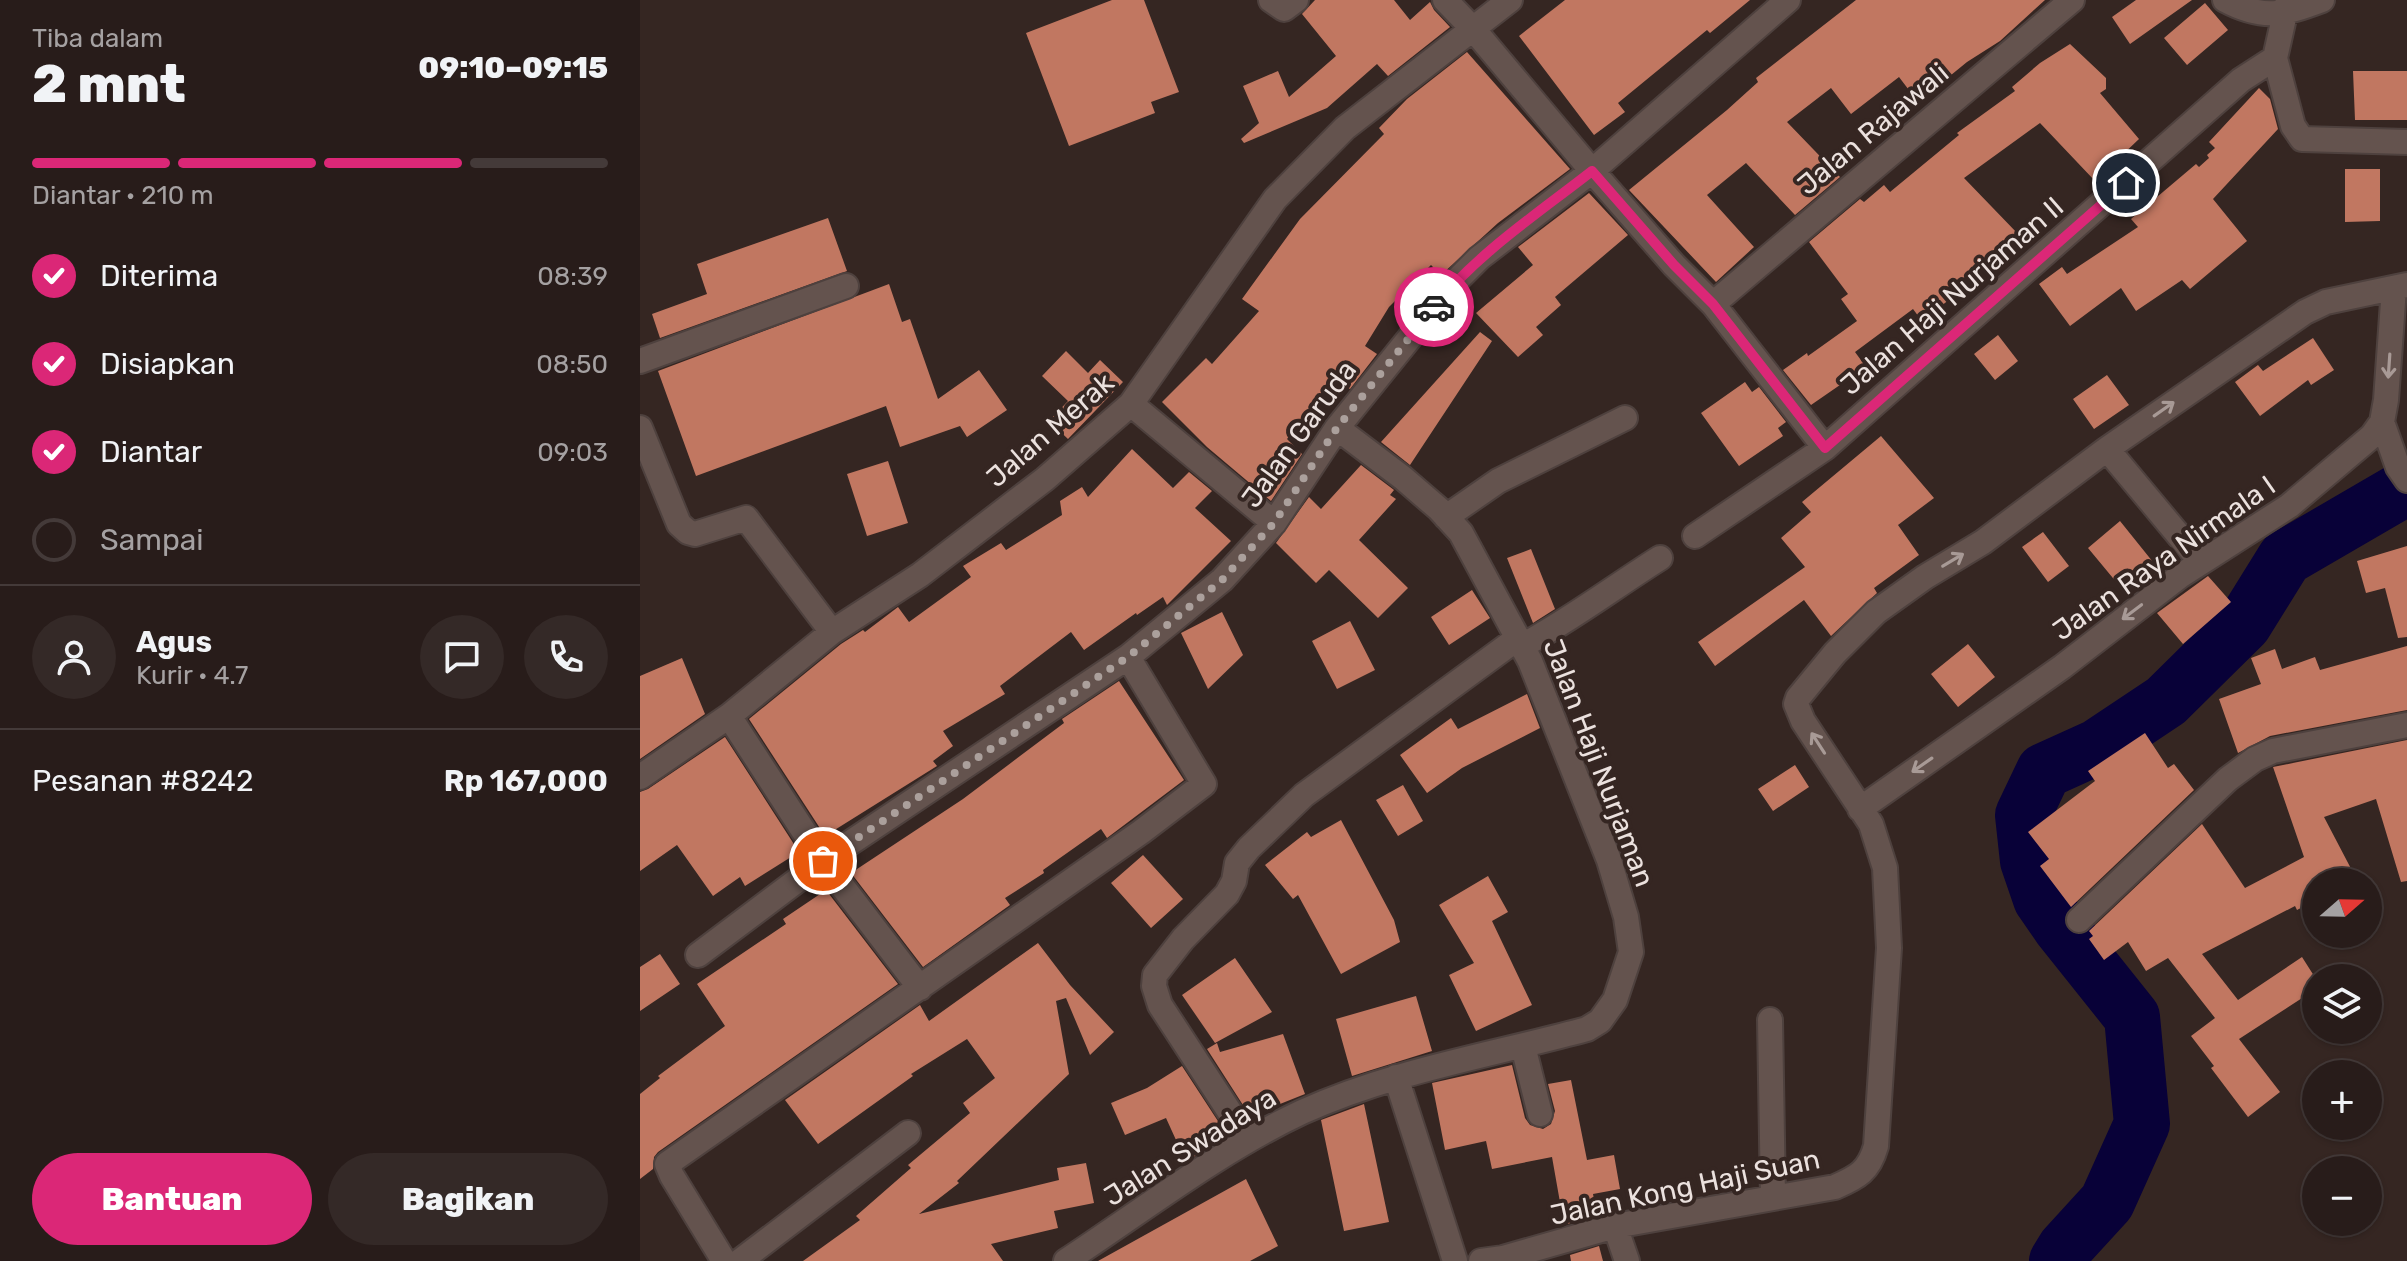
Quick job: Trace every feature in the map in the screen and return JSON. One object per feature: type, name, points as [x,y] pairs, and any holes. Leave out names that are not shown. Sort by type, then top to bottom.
[{"type":"street","points":[[1445,0],[1674,265],[1713,304],[1825,448]]},
{"type":"street","name":"Jalan Merak","points":[[640,777],[729,716],[832,632],[920,575],[1045,479],[1131,404],[1275,199],[1345,128],[1510,0]]},
{"type":"street","name":"Jalan Garuda","points":[[698,955],[823,861],[1128,657],[1222,580],[1274,523],[1337,428],[1454,283],[1479,258],[1592,171],[1788,0]]},
{"type":"street","name":"Jalan Rajawali","points":[[1713,304],[2072,0]]},
{"type":"street","points":[[2225,0],[2253,12],[2322,0]]},
{"type":"street","points":[[2286,7],[2275,58],[2293,126],[2302,139],[2407,142]]},
{"type":"street","name":"Jalan Haji Nurjaman II","points":[[1695,536],[1825,448],[2241,80],[2275,58]]},
{"type":"street","points":[[640,361],[846,286]]},
{"type":"street","points":[[1860,809],[1803,721],[1796,704],[1835,653],[1876,612],[1925,577],[1983,542],[2107,449],[2305,312],[2326,302],[2400,287],[2382,422],[2403,474]]},
{"type":"street","points":[[1131,404],[1274,523]]},
{"type":"street","points":[[1446,517],[1498,481],[1625,418]]},
{"type":"street","name":"Jalan Raya Nirmala I","points":[[1860,809],[2062,667],[2201,562],[2289,506],[2342,464],[2382,422]]},
{"type":"street","points":[[640,428],[679,524],[695,534],[746,518],[832,632]]},
{"type":"street","name":"Jalan Haji Nurjaman","points":[[1337,428],[1403,478],[1461,533],[1520,642],[1609,860],[1626,917],[1631,952],[1615,1000],[1600,1021],[1587,1029],[1396,1077]]},
{"type":"street","points":[[2107,449],[2201,562]]},
{"type":"street","points":[[1248,1140],[1160,1005],[1154,986],[1155,975],[1183,939],[1227,894],[1234,881],[1237,863],[1274,821],[1304,795],[1520,642],[1553,630],[1585,605],[1660,558]]},
{"type":"street","points":[[724,1261],[667,1164],[920,988],[1204,784],[1128,657]]},
{"type":"street","points":[[729,716],[823,861],[920,988]]},
{"type":"street","points":[[2079,920],[2228,779],[2255,759],[2273,751],[2407,725]]},
{"type":"street","name":"Jalan Kong Haji Suan","points":[[1481,1261],[1503,1258],[1606,1229],[1835,1187],[1853,1179],[1871,1164],[1876,1146],[1889,948],[1885,868],[1871,824],[1860,809]]},
{"type":"street","points":[[1770,1020],[1773,1198]]},
{"type":"street","points":[[1523,1046],[1540,1114]]},
{"type":"street","points":[[1396,1077],[1455,1261]]},
{"type":"street","name":"Jalan Swadaya","points":[[1066,1261],[1248,1140],[1302,1112],[1396,1077]]},
{"type":"street","points":[[740,1261],[908,1133]]},
{"type":"street","points":[[1606,1229],[1610,1261]]},
{"type":"street","points":[[1606,1229],[1627,1261]]},
{"type":"building","points":[[1112,0],[1144,0],[1179,92],[1151,102],[1155,113],[1069,146],[1026,33]]},
{"type":"building","points":[[1315,0],[1394,0],[1410,20],[1430,2],[1450,27],[1388,76],[1377,64],[1327,108],[1244,143],[1241,139],[1259,123],[1243,86],[1278,71],[1289,97],[1336,56],[1302,14]]},
{"type":"building","points":[[1565,0],[1750,0],[1710,33],[1707,30],[1618,103],[1625,112],[1594,135],[1519,36]]},
{"type":"building","points":[[1856,0],[2045,0],[2000,41],[1967,62],[1918,102],[1899,77],[1851,114],[1831,88],[1787,122],[1840,177],[1795,215],[1746,163],[1707,195],[1754,247],[1716,282],[1629,190],[1727,110],[1758,82],[1756,78]]},
{"type":"building","points":[[2136,0],[2192,0],[2130,44],[2112,17]]},
{"type":"building","points":[[2205,3],[2228,30],[2187,65],[2164,38]]},
{"type":"building","points":[[2070,44],[2106,78],[2106,89],[2100,93],[2139,139],[2095,181],[2040,123],[1964,178],[2019,235],[1922,321],[1913,309],[1855,352],[1866,367],[1811,405],[1783,370],[1857,321],[1841,299],[1848,294],[1809,242],[1860,199],[1864,202],[1884,185],[1890,192],[1959,135],[1957,133],[2015,91],[2012,87],[2040,63]]},
{"type":"building","points":[[1467,52],[1570,169],[1498,223],[1441,275],[1431,265],[1389,307],[1365,346],[1377,354],[1350,389],[1334,379],[1287,439],[1302,454],[1271,501],[1207,447],[1162,402],[1206,358],[1212,364],[1259,311],[1242,299],[1300,219],[1384,134],[1379,128],[1407,99]]},
{"type":"building","points":[[2353,71],[2407,71],[2407,120],[2355,120]]},
{"type":"building","points":[[2259,88],[2270,99],[2278,129],[2213,199],[2247,241],[2190,289],[2182,280],[2136,311],[2121,288],[2070,326],[2039,284],[2062,267],[2067,274],[2138,227],[2131,219],[2196,164],[2199,167],[2209,158],[2207,155],[2215,148],[2209,142]]},
{"type":"building","points":[[2345,169],[2380,169],[2380,221],[2345,222]]},
{"type":"building","points":[[1589,193],[1628,235],[1555,297],[1561,305],[1536,327],[1543,335],[1518,357],[1476,313],[1533,265],[1518,247]]},
{"type":"building","points":[[828,218],[847,271],[660,338],[652,314],[707,294],[697,264]]},
{"type":"building","points":[[889,284],[902,322],[910,319],[938,399],[979,370],[1007,410],[967,437],[960,426],[900,447],[886,406],[696,476],[658,371]]},
{"type":"building","points":[[1480,332],[1492,341],[1410,465],[1381,442]]},
{"type":"building","points":[[1998,335],[2018,361],[1995,380],[1974,354]]},
{"type":"building","points":[[2313,338],[2334,370],[2311,385],[2308,380],[2260,416],[2235,382],[2258,365],[2263,371]]},
{"type":"building","points":[[1066,351],[1088,373],[1100,360],[1123,382],[1068,439],[1049,421],[1068,401],[1042,376]]},
{"type":"building","points":[[2107,375],[2129,405],[2094,429],[2073,399]]},
{"type":"building","points":[[1745,382],[1752,392],[1759,387],[1786,422],[1778,428],[1783,436],[1739,466],[1701,413]]},
{"type":"building","points":[[1881,436],[1934,498],[1898,525],[1919,555],[1874,588],[1877,593],[1831,636],[1804,600],[1715,666],[1698,642],[1805,567],[1781,538],[1811,512],[1802,502]]},
{"type":"building","points":[[1132,449],[1173,488],[1189,472],[1212,491],[1195,508],[1231,541],[1167,605],[1163,597],[1084,650],[1071,632],[1000,686],[1005,694],[943,731],[953,746],[933,761],[937,766],[825,836],[749,719],[841,644],[863,630],[865,632],[898,607],[909,622],[971,577],[963,566],[1001,543],[1006,550],[1062,515],[1060,501],[1082,487],[1088,497]]},
{"type":"building","points":[[888,461],[908,523],[867,536],[847,474]]},
{"type":"building","points":[[1361,465],[1394,490],[1390,495],[1396,499],[1359,540],[1408,588],[1378,618],[1329,570],[1316,583],[1276,543],[1309,497],[1321,509]]},
{"type":"building","points":[[2120,521],[2161,572],[2137,590],[2131,582],[2122,589],[2088,548]]},
{"type":"building","points":[[2043,532],[2069,566],[2048,582],[2022,547]]},
{"type":"building","points":[[2407,546],[2407,637],[2398,638],[2385,588],[2366,593],[2357,561]]},
{"type":"building","points":[[1531,549],[1555,609],[1533,623],[1507,558]]},
{"type":"building","points":[[2208,576],[2231,602],[2183,644],[2157,613]]},
{"type":"building","points":[[1472,590],[1490,618],[1449,645],[1431,617]]},
{"type":"building","points":[[1222,612],[1243,655],[1208,689],[1181,633]]},
{"type":"building","points":[[1350,621],[1375,670],[1337,689],[1312,641]]},
{"type":"building","points":[[1968,644],[1995,677],[1958,707],[1931,674]]},
{"type":"building","points":[[2407,646],[2407,710],[2270,736],[2238,753],[2219,699],[2261,684],[2251,658],[2275,649],[2282,669],[2315,657],[2320,670]]},
{"type":"building","points":[[682,658],[705,714],[640,759],[640,676]]},
{"type":"building","points":[[1119,681],[1184,780],[1107,838],[1101,829],[1043,870],[1044,873],[1005,898],[1010,905],[923,967],[851,873],[963,799],[1064,723],[1062,719]]},
{"type":"building","points":[[1527,694],[1540,728],[1462,768],[1427,793],[1400,755],[1451,718],[1458,729]]},
{"type":"building","points":[[2145,733],[2168,768],[2174,764],[2194,790],[2071,907],[2040,866],[2049,859],[2028,832],[2095,781],[2088,771]]},
{"type":"building","points":[[725,737],[799,852],[745,886],[740,877],[713,896],[677,845],[640,871],[640,792]]},
{"type":"building","points":[[2407,740],[2407,881],[2401,882],[2376,799],[2324,817],[2351,868],[2302,868],[2302,907],[2297,910],[2295,906],[2202,954],[2238,1000],[2302,957],[2306,964],[2302,964],[2302,998],[2239,1039],[2280,1092],[2248,1117],[2191,1036],[2215,1018],[2168,958],[2146,971],[2128,942],[2104,960],[2089,939],[2093,936],[2089,931],[2202,824],[2245,888],[2304,857],[2273,767]]},
{"type":"building","points":[[1795,765],[1809,787],[1773,811],[1758,789]]},
{"type":"building","points":[[1403,785],[1423,821],[1398,836],[1376,800]]},
{"type":"building","points":[[1341,820],[1394,920],[1400,942],[1341,974],[1298,895],[1293,899],[1265,865],[1307,832],[1311,837]]},
{"type":"building","points":[[1143,855],[1183,899],[1151,928],[1111,883]]},
{"type":"building","points":[[1488,876],[1508,912],[1492,921],[1532,1005],[1476,1031],[1449,975],[1474,963],[1439,905]]},
{"type":"building","points":[[826,890],[898,984],[658,1152],[654,1157],[653,1169],[640,1179],[640,1094],[660,1078],[658,1076],[725,1026],[697,984],[786,924],[783,919]]},
{"type":"building","points":[[1038,943],[1070,985],[1114,1032],[1090,1055],[1066,998],[1056,1001],[1069,1074],[957,1181],[959,1183],[919,1214],[1059,1180],[1057,1168],[1086,1163],[1094,1203],[1054,1211],[1058,1228],[991,1244],[1003,1261],[803,1261],[860,1220],[856,1216],[911,1168],[908,1165],[970,1113],[963,1103],[995,1078],[967,1039],[911,1074],[913,1076],[818,1144],[785,1100],[920,1005],[929,1021]]},
{"type":"building","points":[[660,954],[680,984],[640,1011],[640,967]]},
{"type":"building","points":[[1235,958],[1272,1012],[1215,1043],[1182,995]]},
{"type":"building","points":[[1416,996],[1432,1051],[1352,1076],[1336,1019]]},
{"type":"building","points":[[1283,1034],[1305,1094],[1250,1116],[1207,1049],[1217,1043],[1220,1052]]},
{"type":"building","points":[[1512,1065],[1525,1118],[1530,1125],[1543,1129],[1551,1124],[1555,1111],[1548,1084],[1571,1080],[1587,1160],[1614,1155],[1620,1189],[1593,1194],[1596,1210],[1588,1211],[1590,1217],[1564,1225],[1552,1157],[1492,1169],[1486,1141],[1445,1150],[1432,1083]]},
{"type":"building","points":[[1182,1066],[1227,1135],[1186,1162],[1166,1118],[1125,1135],[1111,1103],[1147,1088]]},
{"type":"building","points":[[1364,1104],[1389,1222],[1344,1231],[1321,1120]]},
{"type":"building","points":[[1246,1179],[1278,1246],[1250,1261],[1098,1261]]},
{"type":"building","points":[[1599,1246],[1603,1261],[1571,1261],[1570,1255]]},
{"type":"waterway","points":[[2057,1261],[2107,1202],[2142,1124],[2132,1017],[2041,899],[2028,861],[2023,815],[2044,771],[2097,747],[2166,701],[2244,624],[2285,558],[2407,487]]},
{"type":"way so far","points":[[823,861],[1128,657],[1222,580],[1274,523],[1337,428],[1434,307]]},
{"type":"route","points":[[1434,307],[1479,258],[1592,171],[1674,265],[1713,304],[1825,448],[2126,183]]}]
